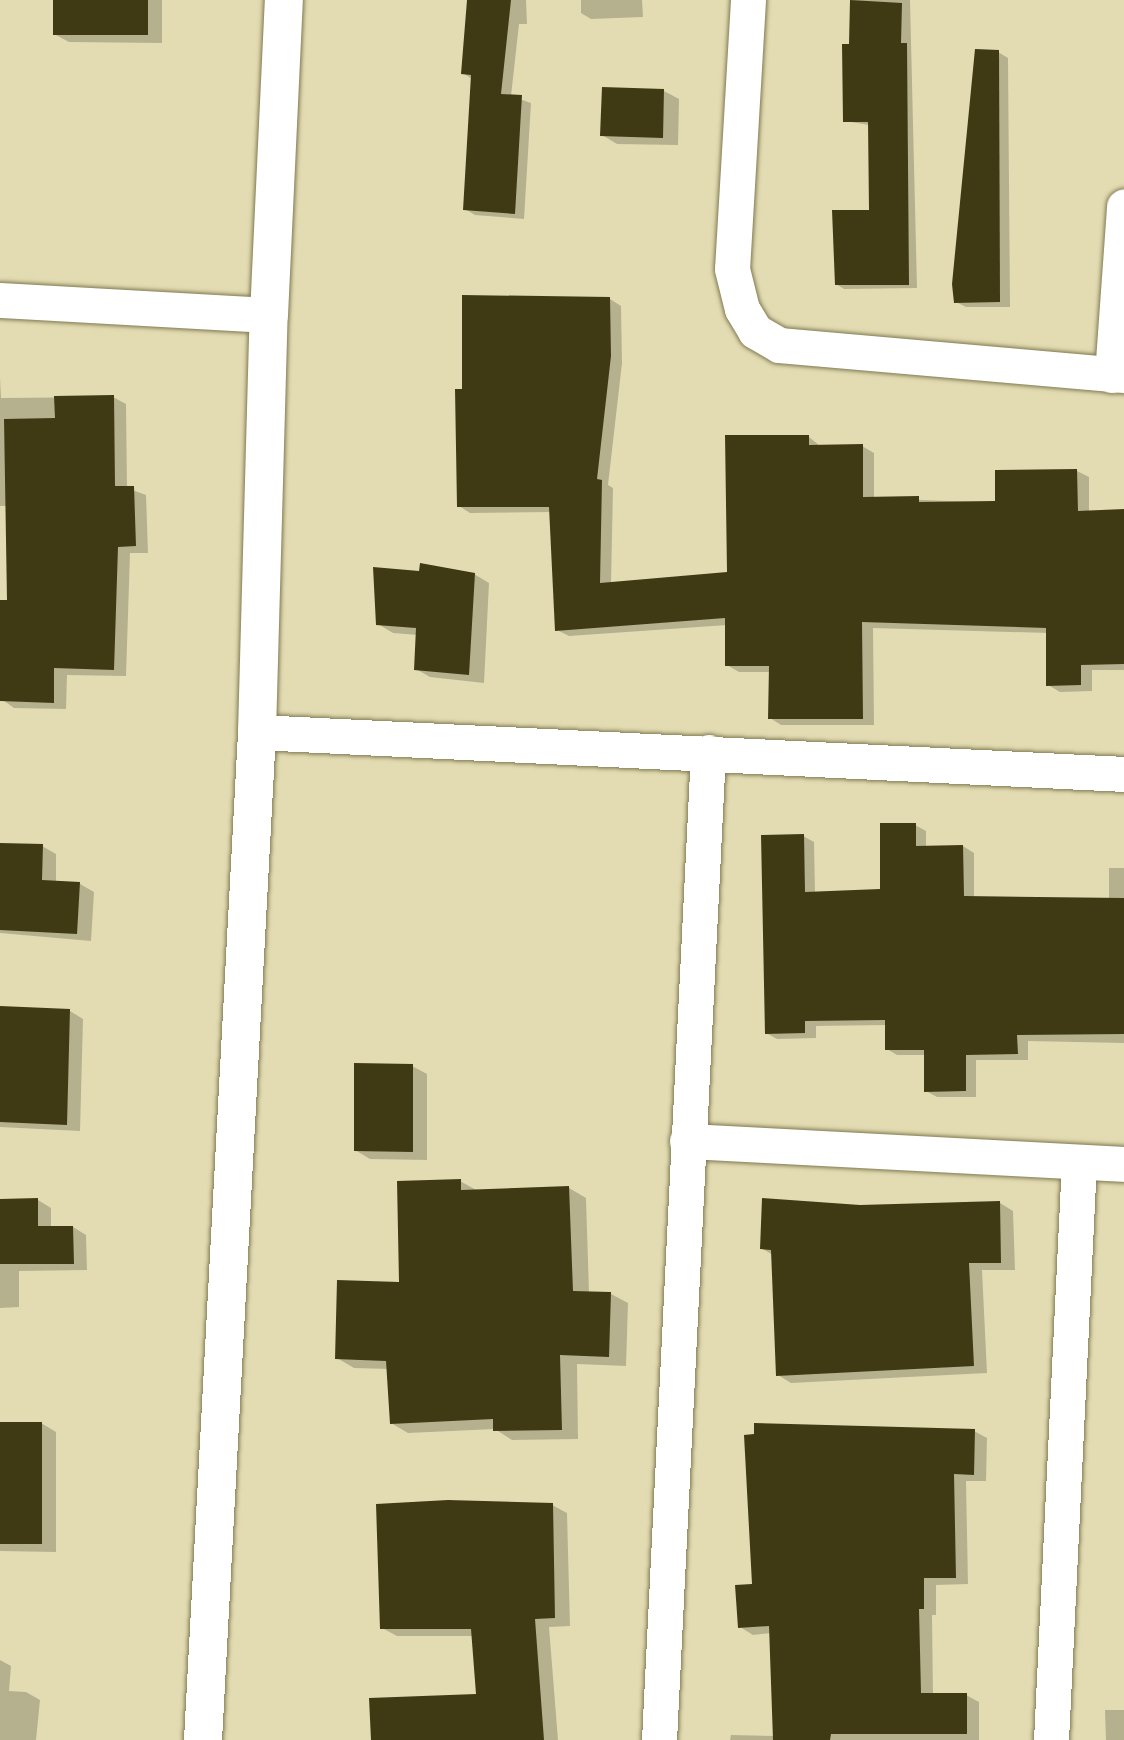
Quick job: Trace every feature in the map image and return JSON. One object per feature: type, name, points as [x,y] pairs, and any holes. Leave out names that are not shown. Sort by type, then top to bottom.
[{"type":"street","points":[[203,1740],[257,732],[268,315],[284,0]]},
{"type":"street","points":[[747,0],[732,270],[742,309],[755,331],[779,345],[1118,375],[1124,206]]},
{"type":"street","points":[[0,300],[268,315]]},
{"type":"street","points":[[257,732],[1124,774]]},
{"type":"street","points":[[659,1740],[708,752]]},
{"type":"street","points":[[687,1141],[1124,1164]]},
{"type":"street","points":[[1051,1740],[1079,1162]]},
{"type":"building","points":[[53,0],[148,0],[148,35],[53,35]]},
{"type":"building","points":[[467,0],[511,0],[501,94],[522,95],[515,214],[463,210],[471,75],[461,74]]},
{"type":"building","points":[[850,0],[902,3],[901,43],[907,43],[909,285],[835,285],[832,210],[869,210],[868,122],[843,122],[842,44],[849,44]]},
{"type":"building","points":[[975,49],[999,50],[1000,302],[954,303],[952,284]]},
{"type":"building","points":[[602,87],[664,89],[663,138],[600,136]]},
{"type":"building","points":[[462,295],[610,297],[611,356],[597,479],[602,480],[600,583],[727,572],[725,435],[809,435],[809,445],[863,444],[863,497],[919,496],[919,502],[995,501],[995,470],[1077,469],[1078,511],[1124,509],[1124,664],[1081,665],[1081,685],[1046,686],[1046,628],[862,622],[863,719],[768,719],[769,666],[725,666],[725,618],[555,631],[549,507],[457,507],[455,389],[462,389]]},
{"type":"building","points":[[114,395],[115,486],[134,486],[136,546],[118,547],[114,670],[54,668],[54,703],[0,701],[0,600],[7,600],[4,419],[55,418],[54,396]]},
{"type":"building","points":[[420,563],[475,573],[469,675],[414,670],[416,628],[376,625],[373,567],[419,571]]},
{"type":"building","points":[[880,823],[916,823],[916,846],[963,845],[964,896],[1124,898],[1124,1034],[1017,1035],[1018,1054],[966,1055],[966,1091],[924,1092],[924,1050],[885,1050],[885,1020],[805,1021],[805,1033],[765,1034],[761,835],[804,834],[805,892],[880,889]]},
{"type":"building","points":[[0,843],[43,844],[42,880],[80,882],[77,934],[0,930]]},
{"type":"building","points":[[0,1006],[70,1009],[67,1125],[0,1122]]},
{"type":"building","points":[[354,1063],[413,1064],[413,1152],[354,1151]]},
{"type":"building","points":[[461,1179],[461,1190],[569,1186],[573,1291],[611,1292],[609,1357],[560,1355],[562,1430],[493,1431],[493,1419],[390,1424],[386,1361],[335,1359],[337,1280],[399,1282],[397,1181]]},
{"type":"building","points":[[38,1198],[38,1226],[73,1226],[74,1264],[0,1264],[0,1199]]},
{"type":"building","points":[[762,1198],[860,1205],[1000,1201],[1001,1263],[969,1263],[974,1366],[776,1376],[771,1250],[760,1249]]},
{"type":"building","points":[[0,1422],[42,1422],[42,1544],[0,1544]]},
{"type":"building","points":[[754,1423],[975,1429],[974,1475],[954,1474],[956,1578],[924,1578],[924,1609],[919,1609],[921,1693],[967,1693],[967,1734],[831,1734],[830,1740],[773,1740],[769,1626],[738,1628],[735,1585],[752,1584],[744,1435],[754,1434]]},
{"type":"building","points":[[448,1500],[553,1503],[555,1618],[535,1619],[544,1740],[371,1740],[369,1698],[476,1694],[471,1629],[380,1629],[376,1504]]}]
